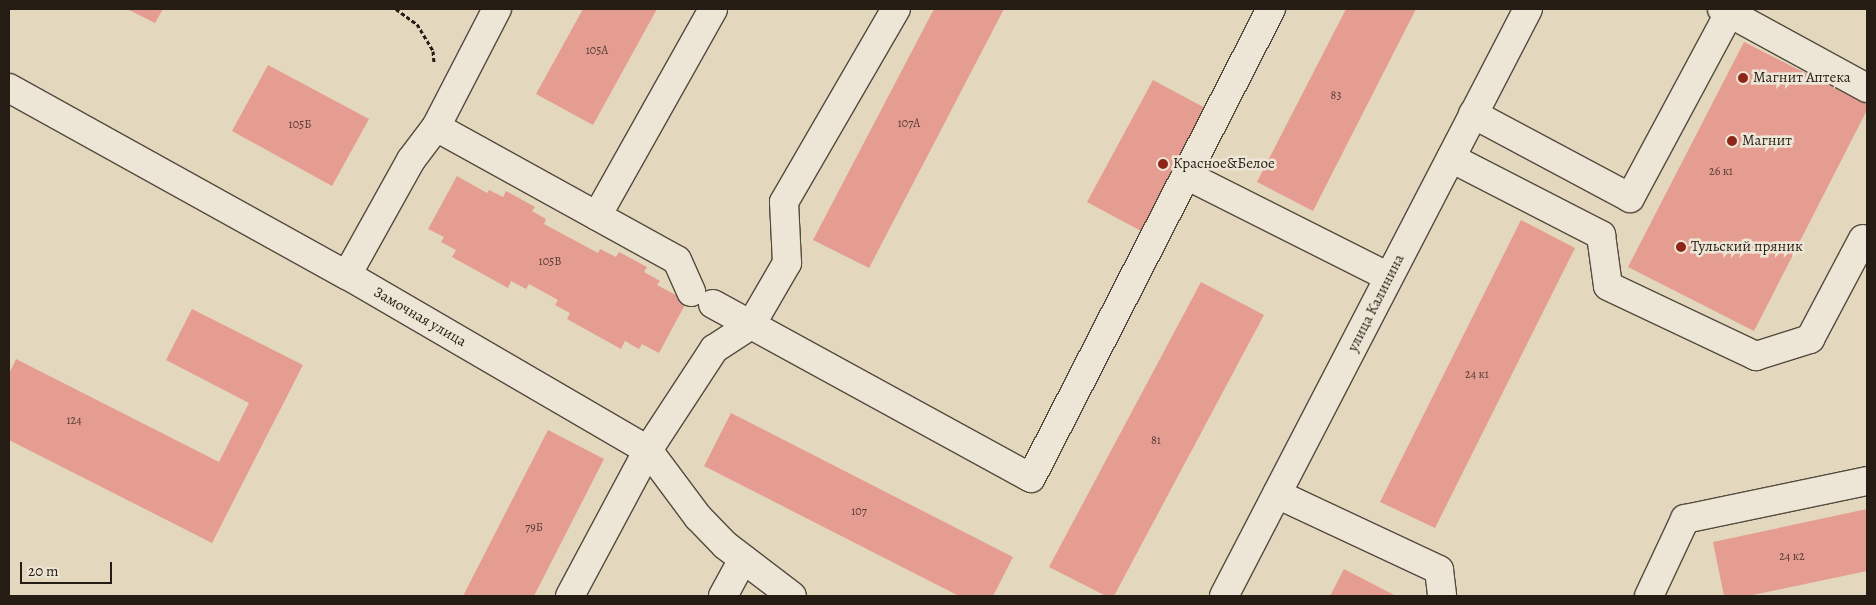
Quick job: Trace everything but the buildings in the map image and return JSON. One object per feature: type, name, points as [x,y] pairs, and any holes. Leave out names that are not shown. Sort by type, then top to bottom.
[{"type":"street","points":[[347,275],[411,160],[436,127],[497,9]]},
{"type":"street","points":[[598,216],[713,9]]},
{"type":"street","points":[[570,596],[648,450],[714,349],[751,325],[787,263],[784,202],[896,9]]},
{"type":"street","points":[[436,127],[677,260],[702,298],[1031,478],[1271,9]]},
{"type":"street","name":"улица Калинина","points":[[1224,596],[1528,9]]},
{"type":"street","points":[[1473,114],[1630,198],[1726,11],[1867,88]]},
{"type":"street","name":"Замочная улица","points":[[9,88],[347,275],[648,450],[698,517],[743,559],[792,596]]},
{"type":"street","points":[[1451,158],[1601,235],[1608,286],[1756,356],[1810,339],[1866,236]]},
{"type":"street","points":[[1186,175],[1389,277]]},
{"type":"street","points":[[1649,596],[1685,518],[1867,481]]},
{"type":"street","points":[[1276,494],[1440,583],[1425,596]]},
{"type":"street","points":[[723,596],[743,559]]},
{"type":"path","points":[[396,9],[417,24],[433,51],[435,70]]},
{"type":"place","name":"Магнит Аптека","points":[[1743,78]]},
{"type":"place","name":"Магнит","points":[[1732,141]]},
{"type":"place","name":"Красное&Белое","points":[[1163,164]]},
{"type":"place","name":"Тульский пряник","points":[[1681,247]]}]
